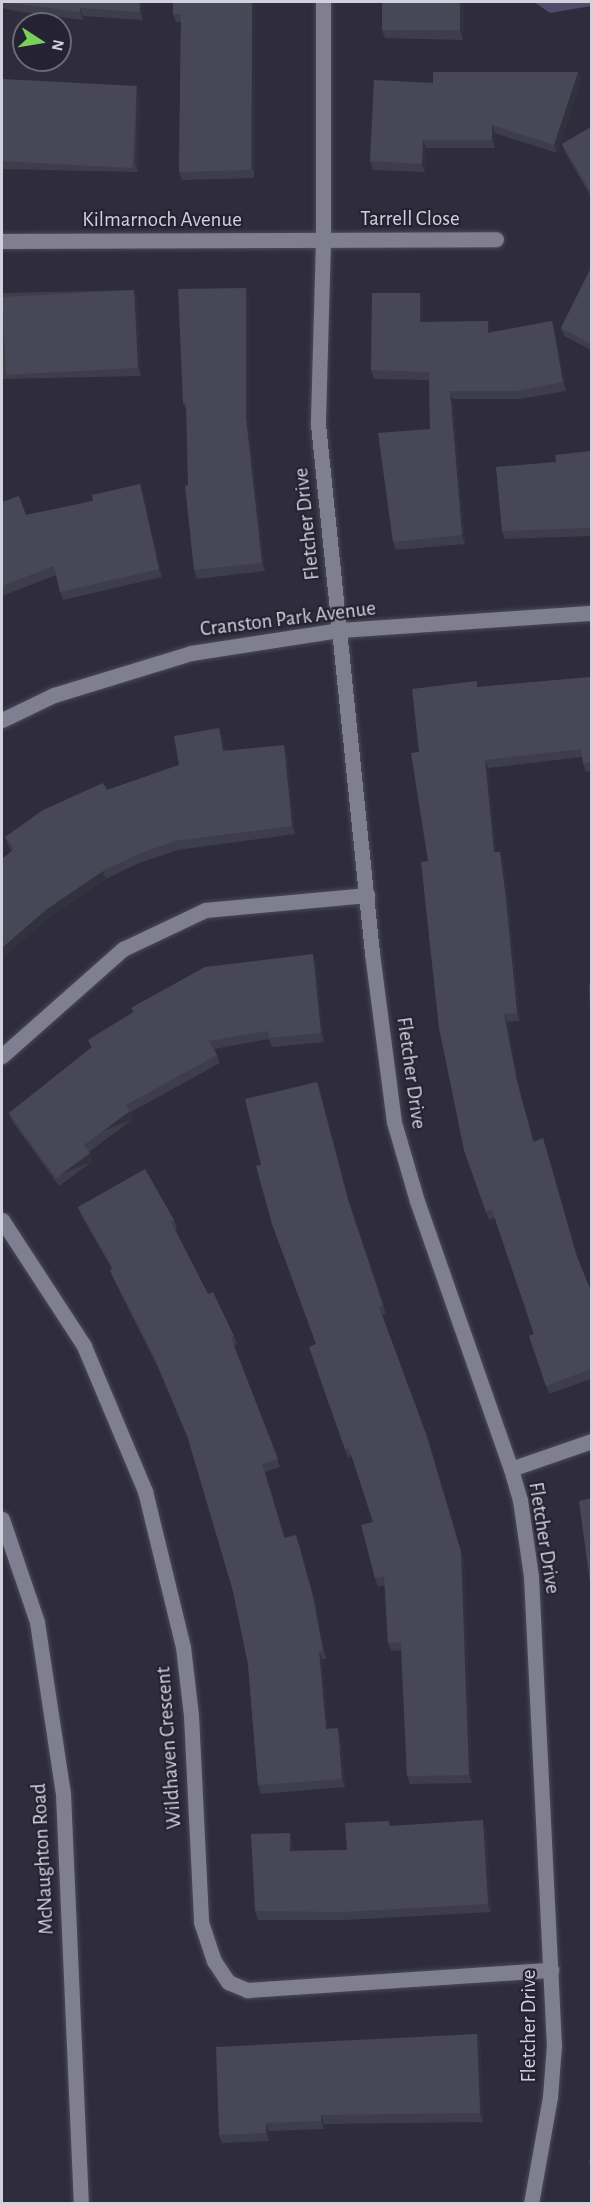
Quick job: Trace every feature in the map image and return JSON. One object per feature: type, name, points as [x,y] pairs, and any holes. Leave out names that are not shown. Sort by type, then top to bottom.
[{"type":"street","name":"Fletcher Drive","points":[[323,2],[323,240],[318,424],[367,895],[394,1122],[417,1201],[520,1500],[536,1626],[554,2045],[550,2097],[531,2204]]},
{"type":"street","name":"Tarrell Close","points":[[323,240],[496,239]]},
{"type":"street","name":"Kilmarnoch Avenue","points":[[2,241],[323,240]]},
{"type":"street","name":"Cranston Park Avenue","points":[[2,720],[54,695],[191,653],[340,630],[591,613]]},
{"type":"street","points":[[2,1056],[123,949],[206,910],[367,895]]},
{"type":"street","name":"Wildhaven Crescent","points":[[2,1220],[84,1346],[145,1491],[184,1659],[196,1786],[201,1922],[214,1961],[228,1982],[247,1990],[551,1970]]},
{"type":"street","points":[[511,1469],[591,1441]]},
{"type":"street","name":"McNaughton Road","points":[[2,1519],[37,1622],[63,1794],[81,2204]]},
{"type":"shaded area","points":[[534,2],[591,2],[591,6],[550,13]]},
{"type":"building","points":[[7,2],[140,2],[140,12],[80,8],[80,12]]},
{"type":"building","points":[[173,2],[252,2],[251,170],[179,172],[181,14],[173,14]]},
{"type":"building","points":[[382,2],[460,2],[460,30],[382,30]]},
{"type":"building","points":[[433,72],[578,72],[554,145],[492,125],[492,140],[423,140],[422,164],[370,161],[374,80],[433,83]]},
{"type":"building","points":[[2,79],[137,86],[133,168],[2,161]]},
{"type":"building","points":[[591,127],[591,190],[590,191],[562,144]]},
{"type":"building","points":[[591,268],[591,344],[561,328]]},
{"type":"building","points":[[246,288],[246,419],[262,563],[194,570],[185,486],[188,485],[186,403],[183,403],[178,289]]},
{"type":"building","points":[[134,290],[138,368],[6,375],[2,297]]},
{"type":"building","points":[[372,293],[420,293],[420,322],[488,321],[488,333],[552,321],[563,382],[517,391],[450,391],[462,535],[393,542],[378,433],[430,429],[429,372],[371,370]]},
{"type":"building","points":[[591,451],[591,528],[502,531],[496,467],[556,462],[555,455]]},
{"type":"building","points":[[140,484],[159,569],[60,592],[54,566],[2,586],[2,502],[19,496],[26,515],[93,501],[92,495]]},
{"type":"building","points":[[591,677],[591,762],[583,763],[581,749],[485,760],[494,852],[500,852],[506,899],[517,1013],[504,1014],[517,1082],[533,1142],[543,1138],[576,1254],[591,1291],[591,1369],[546,1386],[529,1336],[534,1334],[492,1210],[486,1212],[464,1150],[439,1028],[421,862],[428,861],[411,753],[419,752],[412,689],[477,681],[477,687]]},
{"type":"building","points":[[219,728],[223,751],[284,745],[292,826],[175,841],[136,855],[103,871],[47,909],[2,948],[2,859],[14,849],[5,837],[43,810],[103,783],[107,790],[179,765],[174,736]]},
{"type":"building","points":[[313,954],[321,1033],[269,1038],[268,1031],[209,1041],[217,1055],[126,1105],[130,1111],[84,1145],[90,1153],[56,1178],[9,1113],[92,1047],[88,1040],[134,1012],[131,1008],[205,967]]},
{"type":"building","points":[[589,985],[591,985],[591,1035]]},
{"type":"building","points":[[317,1082],[348,1200],[383,1305],[379,1307],[426,1434],[461,1552],[469,1775],[407,1776],[401,1642],[388,1643],[384,1576],[375,1578],[361,1525],[373,1522],[349,1448],[345,1449],[309,1347],[316,1344],[272,1224],[256,1166],[261,1165],[245,1099]]},
{"type":"building","points":[[145,1169],[174,1220],[171,1222],[208,1294],[213,1292],[234,1336],[231,1338],[278,1459],[262,1464],[284,1538],[296,1535],[313,1597],[323,1650],[319,1651],[326,1729],[338,1728],[342,1779],[258,1785],[248,1664],[233,1591],[187,1435],[156,1361],[110,1270],[113,1269],[78,1207]]},
{"type":"building","points":[[591,1498],[591,1590],[579,1501]]},
{"type":"building","points":[[483,1820],[488,1904],[342,1912],[255,1911],[251,1834],[290,1833],[290,1851],[347,1850],[345,1823],[389,1821],[389,1826]]},
{"type":"building","points":[[477,2034],[480,2113],[321,2115],[321,2121],[266,2123],[266,2133],[219,2135],[216,2047]]}]
